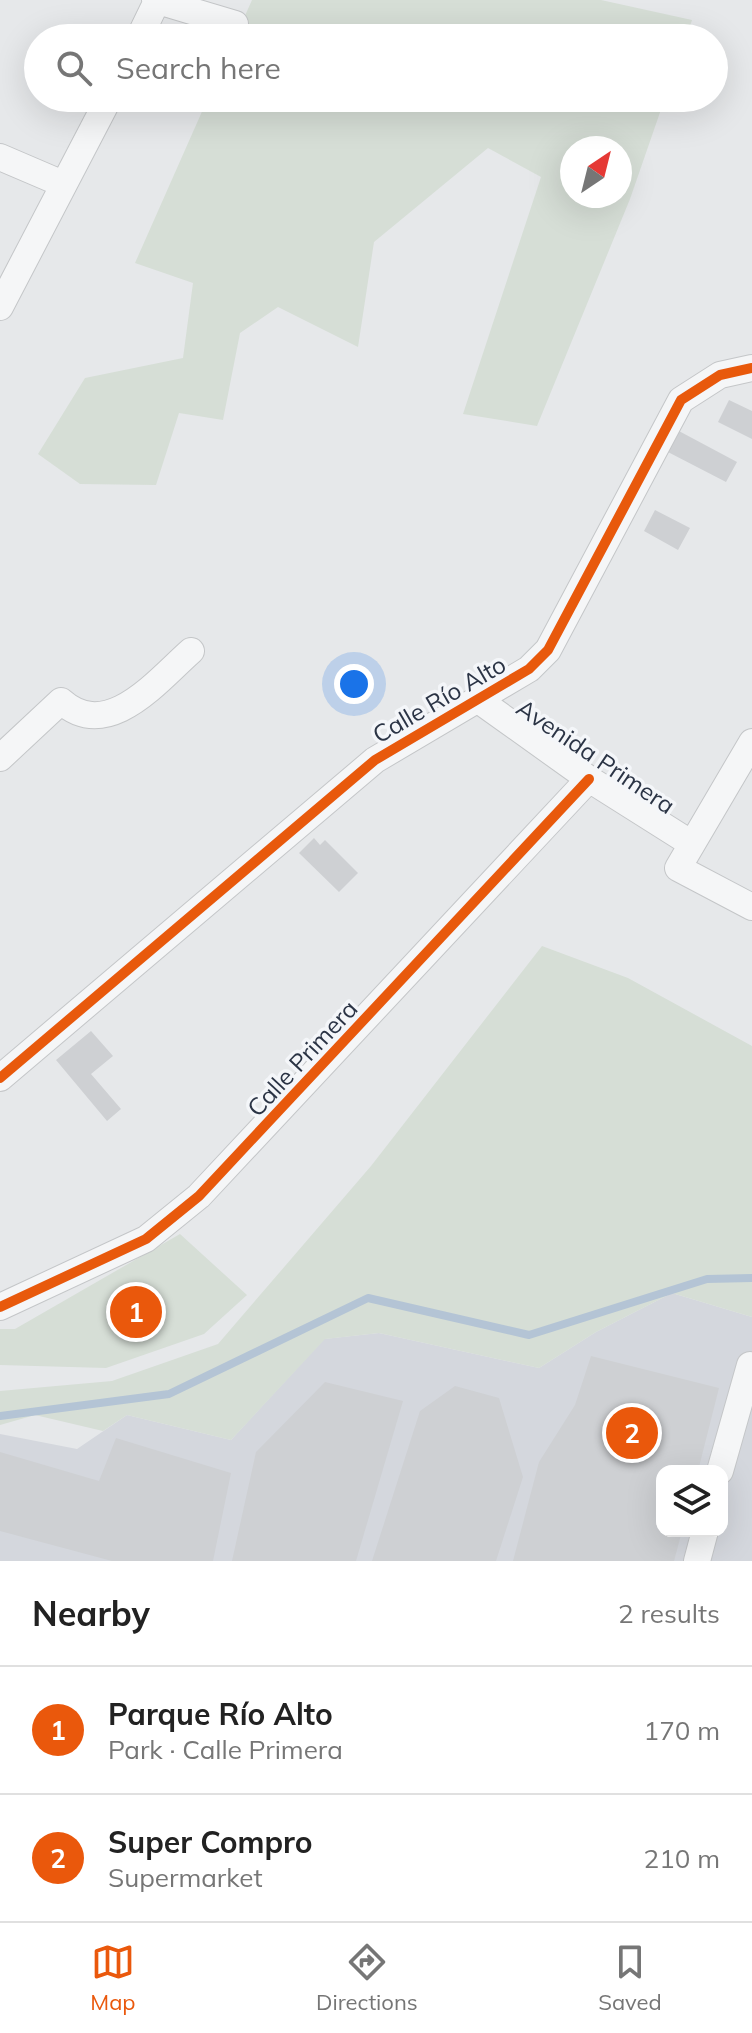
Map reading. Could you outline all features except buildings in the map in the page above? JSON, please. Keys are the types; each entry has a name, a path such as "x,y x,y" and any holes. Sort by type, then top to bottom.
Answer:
{"street":[{"path":"145,24 156,0 235,24"},
{"path":"0,307 102,112"},
{"path":"0,157 63,184"},
{"name":"Calle Río Alto","path":"0,1078 375,760 513,680 548,650 681,400 720,375 752,368"},
{"path":"0,758 55,693 73,711 91,716 115,713 134,702 191,651"},
{"name":"Avenida Primera","path":"477,699 589,779 692,844"},
{"path":"752,742 678,868 752,907"},
{"name":"Calle Primera","path":"0,1307 146,1239 199,1196 589,779"},
{"path":"722,1465 750,1365"},
{"path":"697,1561 703,1537"}],"shaded area":[{"path":"252,0 601,0 692,20 691,24 241,24"},
{"path":"202,112 660,112 632,193 632,136 560,136 560,208 626,208 537,426 463,414 541,177 488,148 374,242 358,347 278,307 240,333 223,420 179,413 156,485 80,484 38,454 85,378 183,358 193,283 135,263"},
{"path":"542,946 628,978 752,1046 752,1317 672,1293 596,1332 539,1368 379,1333 325,1339 231,1440 127,1415 103,1431 35,1415 0,1425 0,1391 112,1381 218,1344 371,1166"},
{"path":"180,1234 247,1295 204,1334 106,1368 0,1365 0,1329 15,1329"},
{"path":"672,1293 752,1317 752,1561 0,1561 0,1434 77,1449 127,1415 231,1440 324,1339 379,1333 539,1368 596,1332"}],"waterway":[{"path":"0,1416 169,1394 368,1298 529,1335 707,1279 752,1278"}],"cycle path":[{"path":"0,1078 375,760 529,669 548,650 681,400 720,375 752,368"},
{"path":"0,1307 146,1239 199,1196 589,779"}],"place":[{"name":"Parque Río Alto","path":"136,1312"},
{"name":"Super Compro","path":"632,1433"}]}
